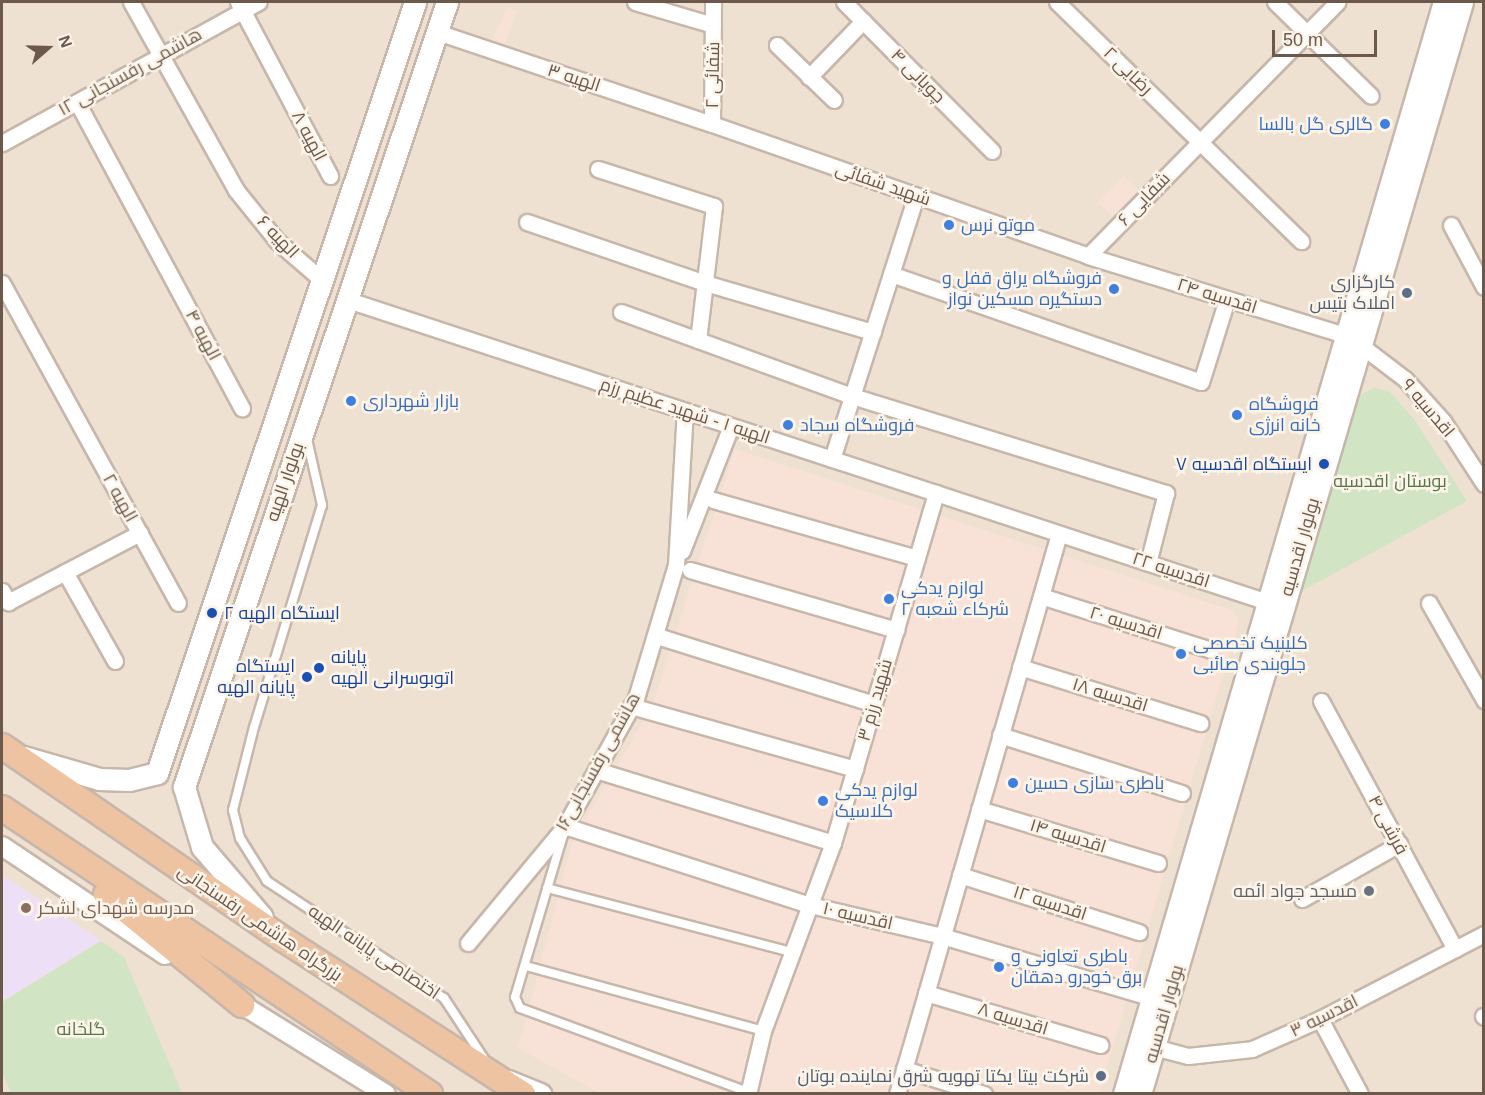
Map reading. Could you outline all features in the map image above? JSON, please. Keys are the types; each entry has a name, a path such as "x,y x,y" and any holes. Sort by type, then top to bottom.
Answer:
{"highway":[{"name":"بزرگراه هاشمی رفسنجانی","path":"7,750 283,939 523,1094"},
{"path":"2,808 242,1005"},
{"path":"2,808 430,1094"}],"main road":[{"name":"بولوار الهیه","path":"157,773 415,2"},
{"name":"بولوار الهیه","path":"184,787 345,299 447,2"},
{"name":"بولوار اقدسیه","path":"1140,1094 1444,2"},
{"name":"بولوار اقدسیه","path":"1352,339 1462,2"},
{"name":"بولوار اقدسیه","path":"1124,1094 1275,605"},
{"path":"7,750 99,779 129,780 157,773 167,786 184,787 201,847 283,939"},
{"path":"497,1077 542,1094"}],"street":[{"name":"الهیه ۶","path":"130,2 236,190 277,241 323,280"},
{"name":"هاشمی رفسنجانی ۱۲","path":"2,143 160,57 241,6 259,2"},
{"path":"635,2 713,26"},
{"name":"شفائی ۲","path":"712,124 713,2"},
{"name":"چوپانی ۴","path":"844,2 992,151"},
{"name":"رضایی ۲","path":"1057,2 1301,241"},
{"path":"1275,2 1371,96"},
{"name":"شفایی ۶","path":"1088,256 1338,2"},
{"name":"الهیه ۸","path":"241,6 330,176"},
{"path":"809,76 863,21"},
{"name":"الهیه ۳","path":"437,33 712,124"},
{"path":"777,45 834,100"},
{"name":"الهیه ۴","path":"77,102 242,408"},
{"name":"شهید شفائی","path":"712,124 1088,256"},
{"path":"597,169 714,206 698,340"},
{"path":"832,459 916,196"},
{"path":"527,222 705,283 873,332"},
{"path":"1451,225 1484,287"},
{"name":"اقدسیه ۲۴","path":"1088,256 1352,339"},
{"path":"891,274 1201,382 1227,299"},
{"name":"الهیه ۲","path":"2,283 178,603"},
{"name":"الهیه ۱ - شهید عظیم رزم","path":"345,299 1059,534"},
{"path":"621,312 852,396 1166,493 1148,563"},
{"name":"اقدسیه ۹","path":"1352,339 1405,379 1443,421 1483,483"},
{"name":"هاشمی رفسنجانی۱۶","path":"468,943 566,826 632,706 683,568 685,411"},
{"path":"731,426 683,568 896,630"},
{"name":"شهید رزم ۳","path":"748,1093 763,1031 833,843 936,493"},
{"path":"713,500 917,558"},
{"path":"5,596 65,572 140,533"},
{"path":"897,1094 1059,534"},
{"name":"اقدسیه ۲۲","path":"1059,534 1275,605"},
{"path":"65,572 115,661"},
{"name":"اقدسیه ۲۰","path":"1041,596 1211,650"},
{"path":"1429,603 1484,700"},
{"path":"657,636 874,704"},
{"name":"اقدسیه ۱۸","path":"1020,667 1200,723"},
{"name":"فرشی ۴","path":"1321,701 1455,949"},
{"path":"632,706 855,770"},
{"path":"1000,735 1182,793"},
{"path":"596,770 833,843"},
{"name":"اقدسیه ۱۴","path":"979,809 1158,863"},
{"name":"اقدسیه ۱۰","path":"566,826 810,905 942,936 1152,998"},
{"path":"1302,899 1399,844"},
{"path":"2,846 242,1005 386,1094"},
{"name":"اقدسیه ۱۲","path":"960,875 1139,932"},
{"name":"اقدسیه ۳","path":"1154,1047 1188,1056 1252,1049 1320,1019 1484,934"},
{"name":"اقدسیه ۸","path":"926,993 1100,1045"},
{"path":"1320,1019 1360,1094"},
{"path":"904,1069 984,1094"}],"lane":[{"name":"اختصاصی پایانه الهیه","path":"304,426 322,506 254,727 233,810 240,838 267,881 444,998 497,1077"},
{"path":"566,826 515,997 527,1013 748,1093"},
{"path":"547,888 791,952"},
{"path":"526,966 763,1031"}],"shaded area":[{"path":"2,2 1483,2 1483,1093 2,1093"},
{"path":"508,7 517,11 505,44 493,38"},
{"path":"1123,176 1140,192 1115,218 1098,203"},
{"path":"735,449 1234,611 1239,621 1099,1093 599,1093 518,1048 572,843 652,706"},
{"name":"مدرسه شهدای لشکر","path":"2,875 101,940 2,1002"}],"green space":[{"name":"بوستان اقدسیه","path":"1374,388 1389,391 1414,419 1467,501 1302,591 1358,396"},
{"name":"گلخانه","path":"101,941 124,957 182,1093 11,1093 2,1072 2,1002"}],"place":[{"name":"گالری گل بالسا","path":"1385,124"},
{"name":"موتو نرس","path":"949,225"},
{"name":"فروشگاه یراق قفل و دستگیره مسکین نواز","path":"1114,289"},
{"name":"کارگزاری املاک بتیس","path":"1407,293"},
{"name":"بازار شهرداری","path":"351,401"},
{"name":"فروشگاه خانه انرژی","path":"1237,415"},
{"name":"فروشگاه سجاد","path":"788,425"},
{"name":"ایستگاه اقدسیه ۷","path":"1324,464"},
{"name":"لوازم یدکی شرکاء شعبه ۲","path":"889,599"},
{"name":"ایستگاه الهیه ۲","path":"212,613"},
{"name":"کلینیک تخصصی جلوبندی صائبی","path":"1181,654"},
{"name":"پایانه اتوبوسرانی الهیه","path":"319,668"},
{"name":"ایستگاه پایانه الهیه","path":"307,677"},
{"name":"باطری سازی حسین","path":"1013,783"},
{"name":"لوازم یدکی کلاسیک","path":"823,801"},
{"name":"مسجد جواد ائمه","path":"1369,891"},
{"name":"مدرسه شهدای لشکر","path":"26,908"},
{"name":"باطری تعاونی و برق خودرو دهقان","path":"999,967"},
{"name":"شرکت بیتا یکتا تهویه شرق نماینده بوتان","path":"1101,1076"}]}
